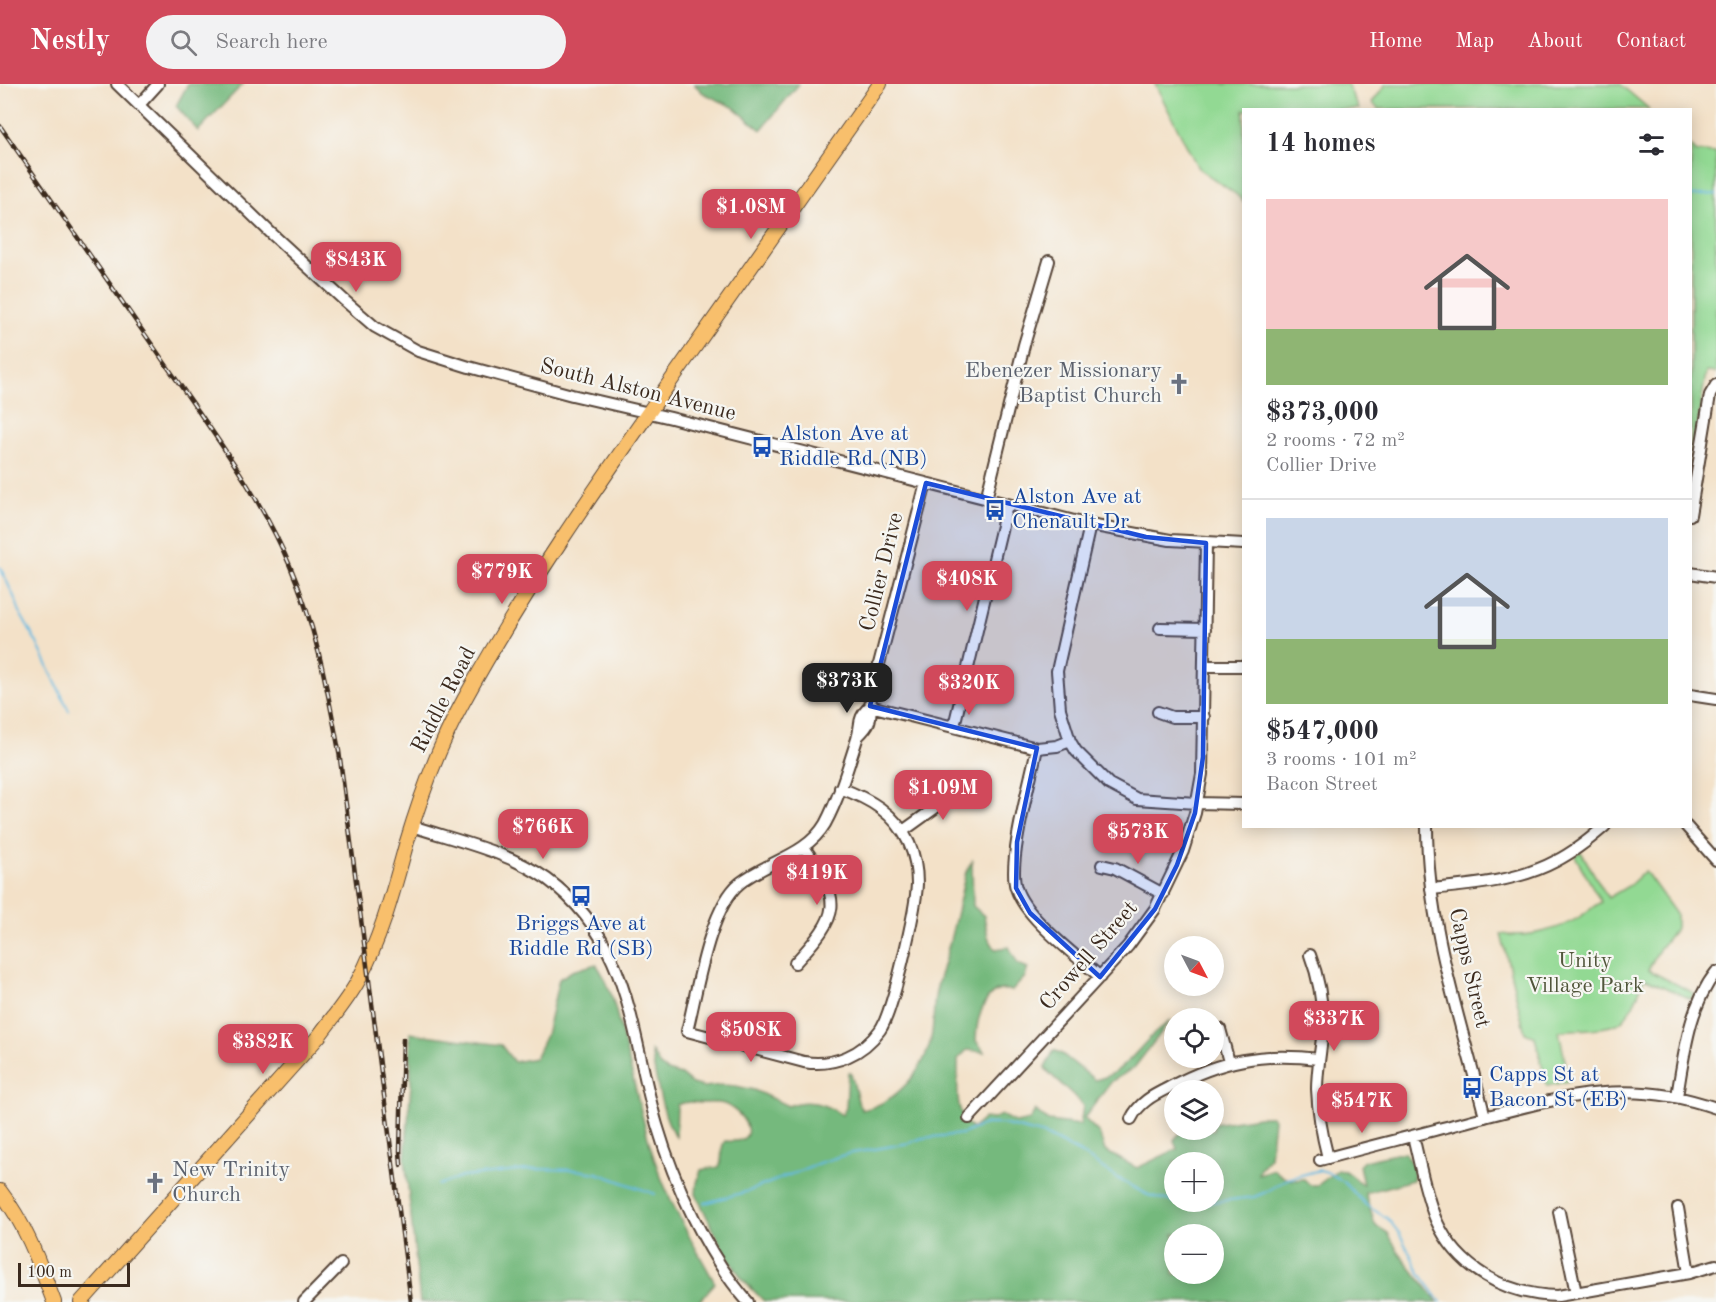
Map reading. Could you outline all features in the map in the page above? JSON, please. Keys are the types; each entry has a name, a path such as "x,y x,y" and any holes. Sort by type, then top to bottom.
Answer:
{"main road":[{"name":"Riddle Road","path":"81,1302 312,1043 349,996 383,925 412,826 439,754 454,720 485,663 549,559 648,413 880,84"},
{"path":"3,1200 22,1224 54,1302"}],"street":[{"name":"South Alston Avenue","path":"117,84 322,282 375,327 418,351 469,367 1090,525 1146,537 1242,544"},
{"path":"139,105 158,84"},
{"path":"986,499 1024,345 1049,261"},
{"path":"1692,503 1710,394 1716,385"},
{"name":"Collier Drive","path":"840,788 874,803 890,815 903,831 914,858 916,895 887,1018 873,1039 847,1057 834,1062 818,1064 687,1031 714,924 729,893 748,877 804,847 824,825 858,736 858,725 862,713 870,706 926,483"},
{"path":"954,726 1007,505"},
{"path":"1090,525 1057,671 1060,709 1070,741 1076,751 1109,784 1137,799 1242,804"},
{"name":"Crowell Street","path":"969,1118 1100,977 1141,929 1163,894 1183,851 1202,774 1206,543"},
{"path":"1692,573 1716,577"},
{"path":"1160,628 1204,629"},
{"path":"1205,666 1242,666"},
{"path":"1692,695 1716,699"},
{"path":"870,706 1037,748 1048,748 1070,741"},
{"path":"1158,712 1172,717 1204,717"},
{"path":"1037,748 1017,842 1014,867 1016,888 1035,918 1100,977"},
{"path":"903,831 935,808 939,795 937,786"},
{"path":"412,826 495,852 525,866 563,891 594,926 610,954 622,983 652,1110 672,1169 720,1266 748,1302"},
{"name":"Capps Street","path":"1427,828 1431,889 1436,923 1485,1117"},
{"path":"1431,889 1508,878 1533,871 1564,857 1602,828"},
{"path":"1688,828 1716,860"},
{"path":"795,963 823,932 831,912 828,885 804,847"},
{"path":"1101,865 1115,868 1163,894"},
{"path":"1310,955 1321,998 1322,1026 1317,1087 1324,1159 1545,1102 1598,1092 1677,1096 1716,1108"},
{"path":"1677,1096 1695,1010 1716,972"},
{"path":"1224,1044 1229,1062"},
{"path":"1131,1119 1143,1102 1161,1091 1229,1062 1276,1056 1319,1059"},
{"path":"1413,1136 1427,1194 1443,1234 1461,1258 1492,1281 1521,1292 1546,1296 1576,1293 1689,1273 1716,1265"},
{"path":"1678,1208 1689,1273"},
{"path":"1559,1212 1576,1293"},
{"path":"304,1302 341,1264"}],"highlighted area":[{"path":"926,483 1146,537 1206,543 1203,757 1195,813 1177,865 1155,909 1100,977 1030,913 1016,888 1017,842 1037,748 870,706"}],"green space":[{"path":"188,84 243,84 198,131 176,106"},
{"path":"694,84 799,84 761,130 733,107 703,93"},
{"path":"1155,84 1347,84 1359,108 1242,108 1242,201 1198,168"},
{"path":"1386,84 1620,84 1648,108 1378,108 1372,103"},
{"path":"1692,147 1697,152 1716,153 1716,373 1706,372 1692,462"},
{"name":"Unity Village Park","path":"1581,852 1608,898 1630,885 1645,871 1676,914 1676,928 1660,948 1648,970 1694,993 1691,999 1644,978 1631,1009 1619,1023 1599,1028 1559,1031 1569,1081 1547,1086 1535,1037 1525,1033 1501,934 1532,934 1553,929 1573,921 1601,902 1575,856"},
{"path":"972,861 973,906 984,916 988,937 995,949 1009,947 1018,964 1028,968 1025,977 1012,991 995,992 984,1005 978,1023 976,1041 985,1052 967,1050 958,1059 959,1106 972,1129 984,1118 993,1119 1001,1115 1016,1123 1030,1120 1035,1110 1048,1121 1080,1125 1083,1106 1045,1068 1054,1050 1095,1080 1123,1066 1164,1026 1164,1029 1134,1068 1112,1081 1084,1118 1099,1133 1105,1151 1137,1168 1164,1155 1164,1212 1224,1212 1224,1152 1171,1152 1177,1149 1174,1140 1224,1140 1224,1122 1271,1116 1274,1119 1270,1157 1260,1168 1258,1174 1274,1169 1288,1179 1304,1179 1310,1185 1318,1185 1337,1170 1345,1171 1363,1185 1359,1165 1364,1161 1404,1152 1412,1165 1413,1180 1365,1193 1375,1225 1388,1233 1399,1253 1438,1302 764,1301 743,1280 725,1253 696,1194 701,1170 719,1167 725,1141 737,1141 744,1138 747,1127 739,1114 724,1104 689,1102 677,1105 676,1137 663,1108 651,1050 660,1066 667,1071 681,1075 692,1084 704,1087 736,1086 754,1090 788,1106 802,1102 816,1103 829,1107 842,1115 846,1108 848,1072 851,1073 862,1110 875,1106 898,1092 917,1071 924,1059 932,1033 936,993 966,872"},
{"path":"596,964 605,979 613,1002 660,1176 715,1283 699,1302 420,1302 405,1159 411,1084 410,1033 501,1045 514,1062 535,1058 546,1035 559,979 572,971"}],"waterway":[{"path":"1692,196 1716,194"},
{"path":"0,567 21,615 69,711"},
{"path":"705,1203 749,1191 847,1154 909,1143 922,1138 962,1134 985,1124 1002,1124 1045,1135 1082,1154 1148,1195 1174,1202 1204,1203 1254,1197 1287,1179 1320,1170 1327,1172 1344,1182 1366,1205 1388,1219 1399,1233 1421,1275 1441,1302"},
{"path":"438,1185 462,1177 536,1169 577,1170 597,1173 655,1194"}],"railway":[{"path":"0,126 235,465 278,540 307,611 320,657 339,751 411,1302"},
{"path":"401,1165 403,1039"}],"place":[{"name":"Ebenezer Missionary Baptist Church","path":"1179,384"},
{"name":"Alston Ave at Riddle Rd (NB)","path":"762,447"},
{"name":"Alston Ave at Chenault Dr","path":"995,510"},
{"name":"Briggs Ave at Riddle Rd (SB)","path":"581,896"},
{"name":"Capps St at Bacon St (EB)","path":"1472,1088"},
{"name":"New Trinity Church","path":"155,1183"}]}
